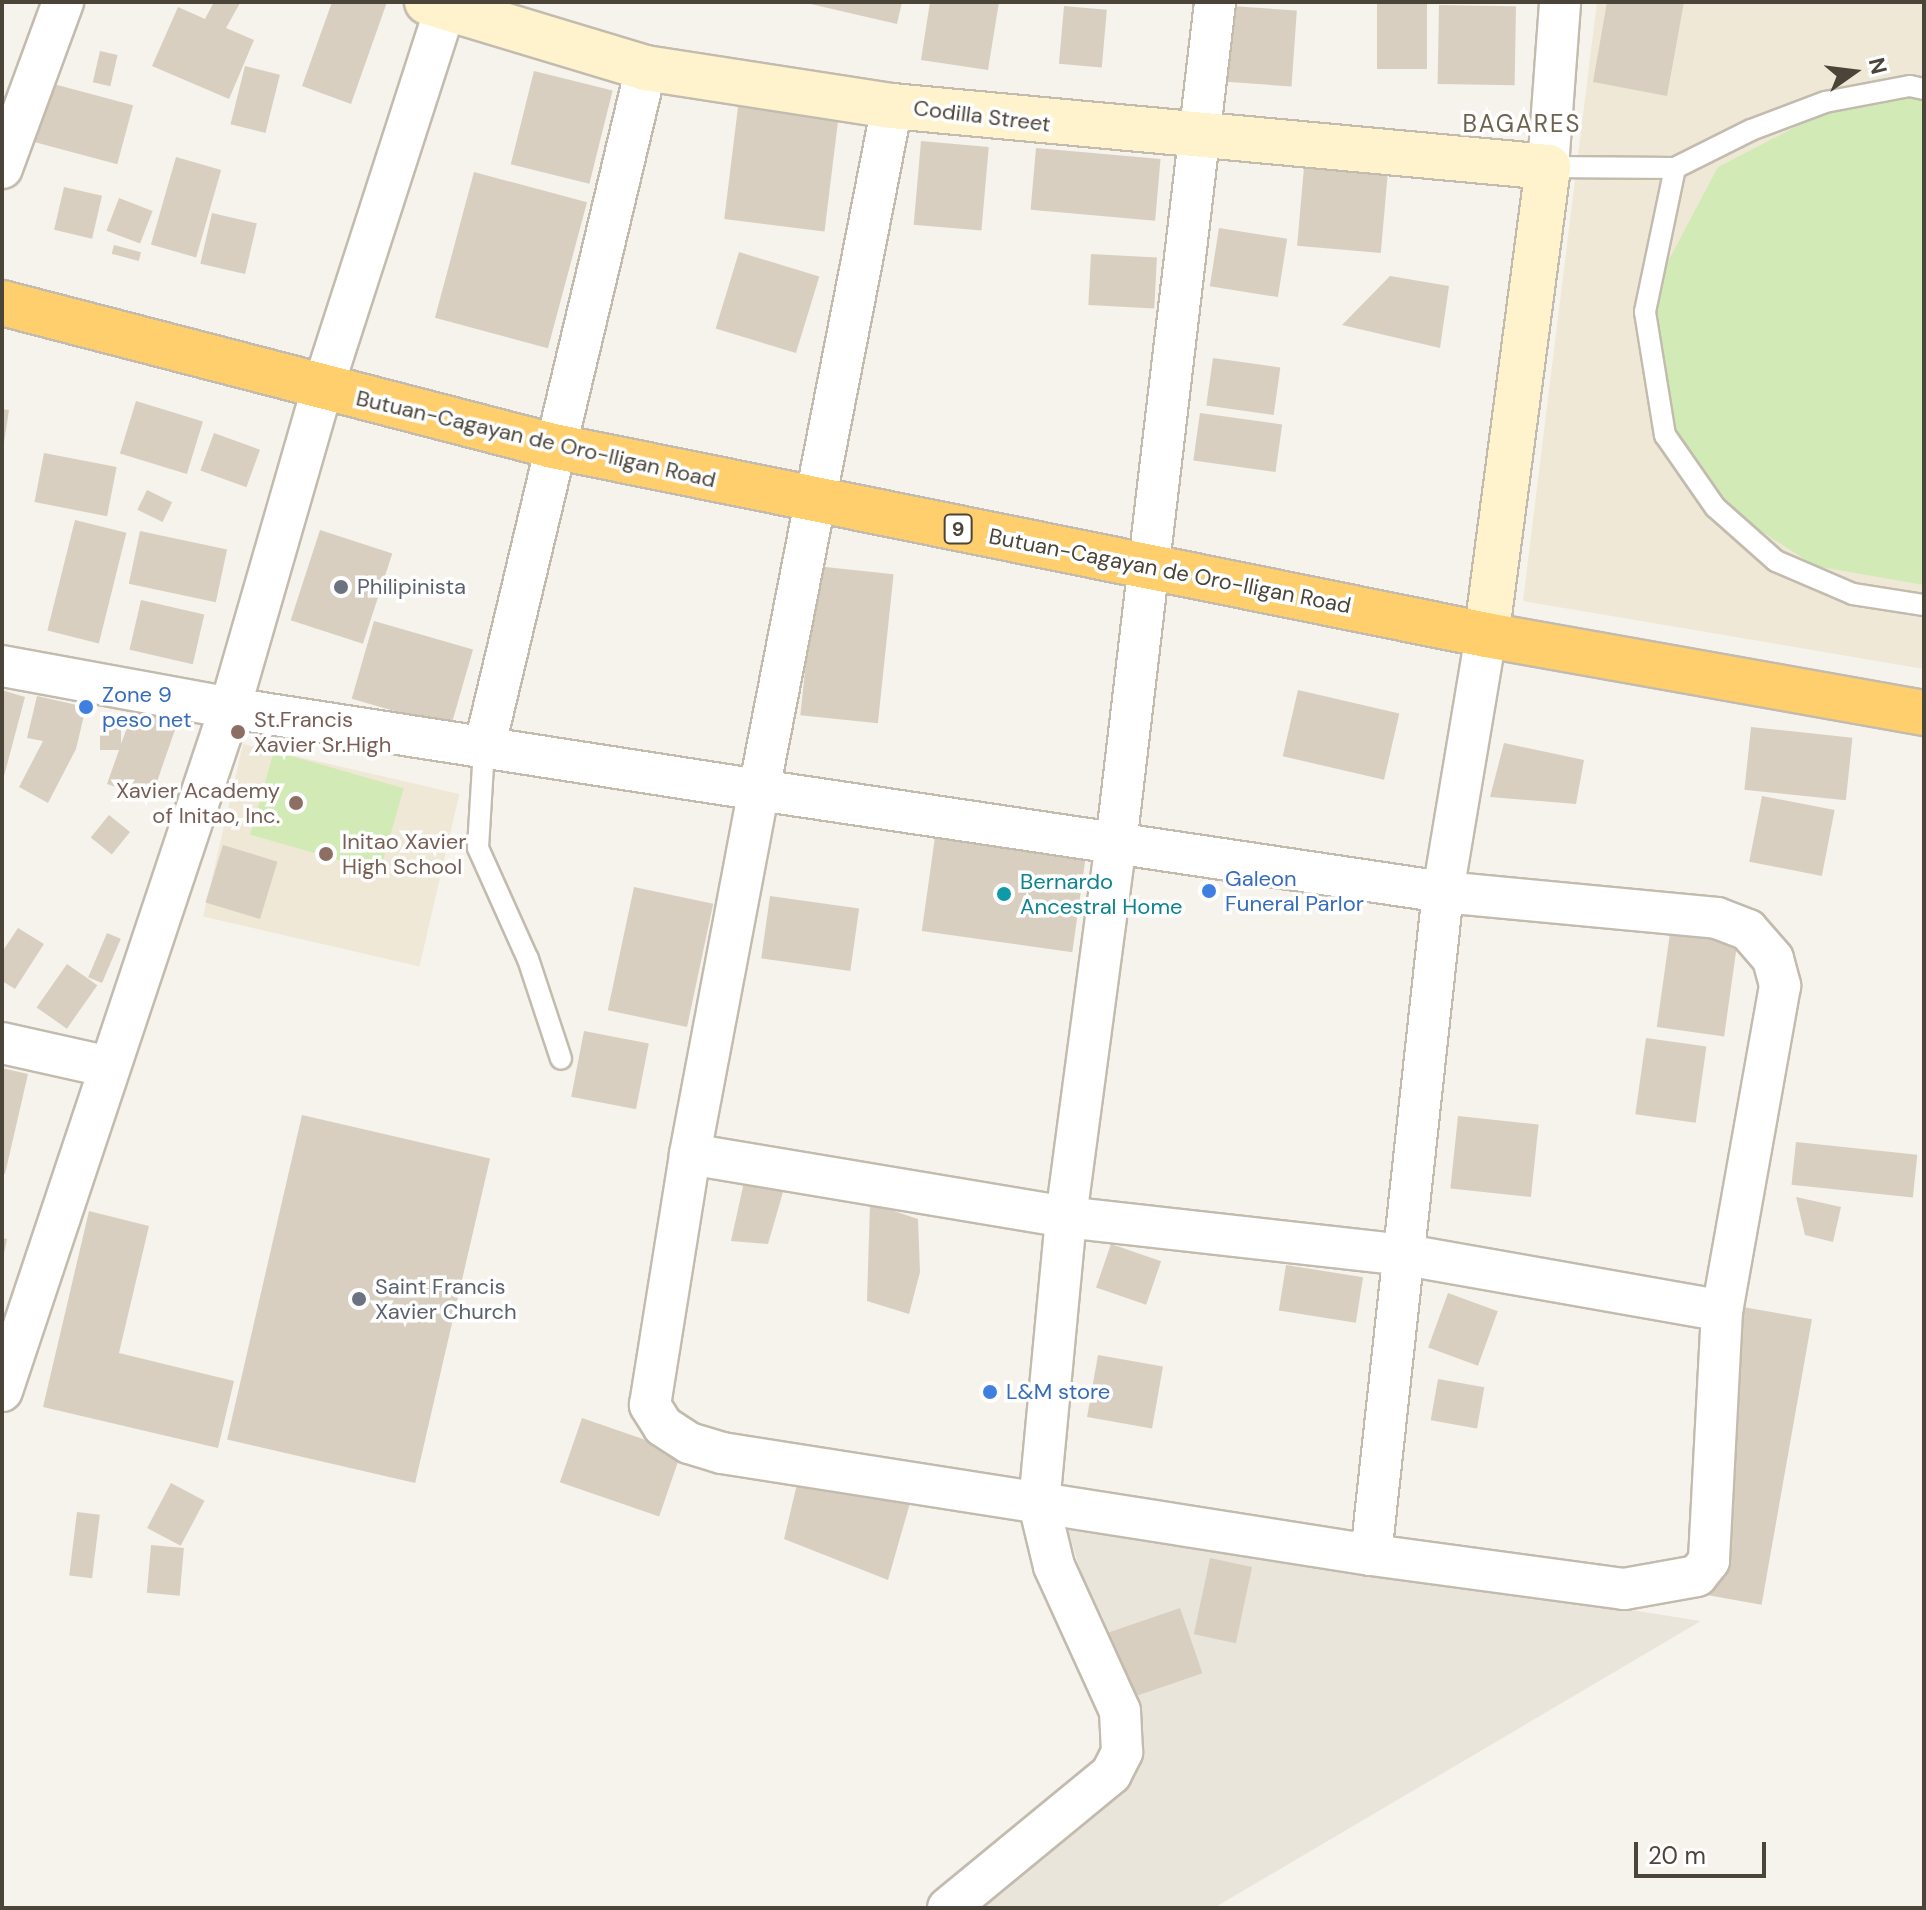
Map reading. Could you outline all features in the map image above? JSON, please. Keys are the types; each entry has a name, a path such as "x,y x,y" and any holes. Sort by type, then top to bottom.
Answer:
{"highway":[{"name":"Butuan-Cagayan de Oro-Iligan Road","path":"2,303 322,390 553,446 1486,635 1924,713"}],"street":[{"path":"2,168 63,2"},
{"path":"948,1908 1101,1783 1122,1752 1120,1711 1054,1566 1039,1504 1066,1217 1116,844 1215,2"},
{"path":"1371,1555 1406,1255 1443,892 1486,635 1548,167 1560,2"},
{"path":"2,1391 230,708 322,390 439,5"},
{"name":"Codilla Street","path":"439,5 646,68 892,106 1548,167"},
{"path":"484,749 553,446 646,68"},
{"path":"2,666 230,708 484,749 759,790 1116,844 1443,892 1717,918 1748,930 1773,959 1780,986 1722,1311 1709,1561 1697,1576 1624,1589 1371,1555 722,1453 689,1443 663,1426 650,1405 690,1154 759,790 892,106"},
{"path":"2,1043 109,1067"},
{"path":"690,1154 1066,1217 1406,1255 1722,1311"}],"lane":[{"path":"1548,167 1675,168 1751,130 1825,102 1910,86 1924,89"},
{"path":"1675,168 1645,312 1665,435 1715,507 1776,561 1853,594 1924,605"},
{"path":"484,749 478,848 528,959 561,1059"}],"shaded area":[{"path":"1597,2 1924,2 1924,669 1523,601"},
{"name":"Initao Xavier High School","path":"243,744 459,794 419,966 203,916"},
{"path":"1065,1521 1701,1621 1214,1908 970,1908 1140,1763"}],"green space":[{"path":"1879,84 1924,93 1924,585 1815,566 1680,478 1654,288 1718,167"},
{"path":"274,751 404,788 380,872 250,835"}],"building":[{"path":"214,2 240,3 226,28 254,40 229,99 152,66 178,7 205,19"},
{"path":"332,2 387,2 351,104 302,86"},
{"path":"802,2 902,2 897,24"},
{"path":"930,2 999,2 988,70 921,60"},
{"path":"1377,2 1427,2 1427,69 1377,69"},
{"path":"1607,2 1684,2 1667,96 1593,82"},
{"path":"1439,5 1516,6 1515,85 1438,84"},
{"path":"1064,6 1107,10 1102,68 1059,64"},
{"path":"1231,6 1297,11 1292,86 1226,82"},
{"path":"100,51 118,55 110,86 93,82"},
{"path":"245,66 280,75 265,133 230,124"},
{"path":"534,71 613,91 589,184 511,164"},
{"path":"50,83 133,105 117,164 34,142"},
{"path":"739,99 839,111 825,231 724,219"},
{"path":"921,141 989,147 981,231 914,225"},
{"path":"1036,148 1161,159 1155,221 1031,210"},
{"path":"176,157 221,170 196,257 151,244"},
{"path":"1304,167 1388,174 1381,253 1297,246"},
{"path":"474,172 587,202 548,348 435,318"},
{"path":"64,187 102,196 92,239 54,230"},
{"path":"119,198 153,211 140,244 106,231"},
{"path":"212,213 257,223 245,274 200,264"},
{"path":"1219,228 1287,239 1278,297 1210,286"},
{"path":"114,245 141,252 139,261 112,254"},
{"path":"739,252 819,277 796,353 716,329"},
{"path":"1091,254 1157,257 1154,308 1088,305"},
{"path":"1390,276 1449,286 1440,348 1342,325"},
{"path":"1213,358 1280,367 1274,415 1206,406"},
{"path":"136,401 203,421 187,474 120,454"},
{"path":"2,409 9,410 4,442 2,442"},
{"path":"1200,413 1282,425 1276,472 1193,461"},
{"path":"214,433 260,450 246,487 200,471"},
{"path":"44,453 117,467 107,516 34,502"},
{"path":"147,490 172,502 163,522 137,510"},
{"path":"75,520 126,533 99,643 47,631"},
{"name":"Philipinista","path":"320,530 392,553 363,644 291,620"},
{"path":"140,531 227,550 216,602 129,584"},
{"path":"816,566 894,574 878,723 800,715"},
{"path":"141,600 204,615 193,664 130,650"},
{"path":"374,621 473,649 451,727 352,699"},
{"path":"2,690 25,697 3,780 2,779"},
{"path":"1298,690 1399,713 1384,780 1283,756"},
{"path":"37,696 86,707 76,749 48,803 19,787 43,741 27,738"},
{"path":"134,709 177,724 151,799 107,784 119,750 100,750 100,715 121,715 121,744"},
{"path":"1751,727 1852,738 1846,800 1744,790"},
{"path":"1504,743 1584,760 1576,804 1490,797"},
{"path":"1762,796 1835,810 1822,876 1749,862"},
{"path":"109,815 130,832 112,855 91,838"},
{"name":"Bernardo Ancestral Home","path":"935,837 1086,858 1072,952 922,931"},
{"path":"223,845 278,862 260,919 205,902"},
{"path":"634,887 713,904 687,1027 608,1010"},
{"path":"770,896 859,909 850,971 761,958"},
{"path":"18,928 44,944 15,989 2,981 2,952"},
{"path":"107,933 121,939 102,983 88,977"},
{"path":"1670,933 1737,942 1724,1037 1657,1027"},
{"path":"67,964 97,985 67,1029 37,1007"},
{"path":"584,1031 649,1044 636,1109 571,1097"},
{"path":"1646,1038 1706,1046 1696,1123 1635,1114"},
{"path":"2,1068 28,1074 5,1174 2,1173"},
{"name":"Saint Francis Xavier Church","path":"302,1115 490,1158 415,1483 227,1439"},
{"path":"1458,1116 1539,1124 1531,1197 1450,1189"},
{"path":"1796,1142 1917,1155 1913,1198 1792,1185"},
{"path":"744,1182 783,1192 768,1244 731,1241"},
{"path":"1796,1197 1841,1207 1833,1242 1805,1235"},
{"path":"870,1203 918,1219 920,1272 909,1314 867,1301"},
{"path":"89,1211 149,1226 119,1353 234,1381 218,1448 43,1407"},
{"path":"2,1238 7,1239 3,1258 2,1258"},
{"path":"1111,1244 1161,1261 1146,1305 1096,1287"},
{"path":"1286,1265 1363,1277 1356,1323 1279,1310"},
{"path":"1448,1293 1498,1311 1478,1366 1428,1348"},
{"path":"1743,1307 1812,1319 1762,1605 1693,1593"},
{"path":"1098,1355 1163,1366 1152,1429 1087,1417"},
{"path":"1438,1379 1484,1387 1477,1429 1431,1420"},
{"path":"582,1418 681,1452 659,1516 560,1482"},
{"path":"171,1483 205,1501 181,1546 147,1528"},
{"path":"797,1484 910,1503 888,1580 784,1539"},
{"path":"77,1512 100,1515 92,1578 69,1576"},
{"path":"151,1545 184,1548 180,1596 147,1593"},
{"path":"1210,1558 1252,1567 1236,1643 1194,1634"},
{"path":"1180,1608 1202,1673 1126,1700 1103,1634"}],"place":[{"name":"Philipinista","path":"341,587"},
{"name":"Zone 9 peso net","path":"86,707"},
{"name":"St.Francis Xavier Sr.High","path":"238,732"},
{"name":"Xavier Academy of Initao, Inc.","path":"296,803"},
{"name":"Initao Xavier High School","path":"326,854"},
{"name":"Galeon Funeral Parlor","path":"1209,891"},
{"name":"Bernardo Ancestral Home","path":"1004,894"},
{"name":"Saint Francis Xavier Church","path":"359,1299"},
{"name":"L&M store","path":"990,1392"}],"district":[{"name":"BAGARES","path":"1522,124"}]}
